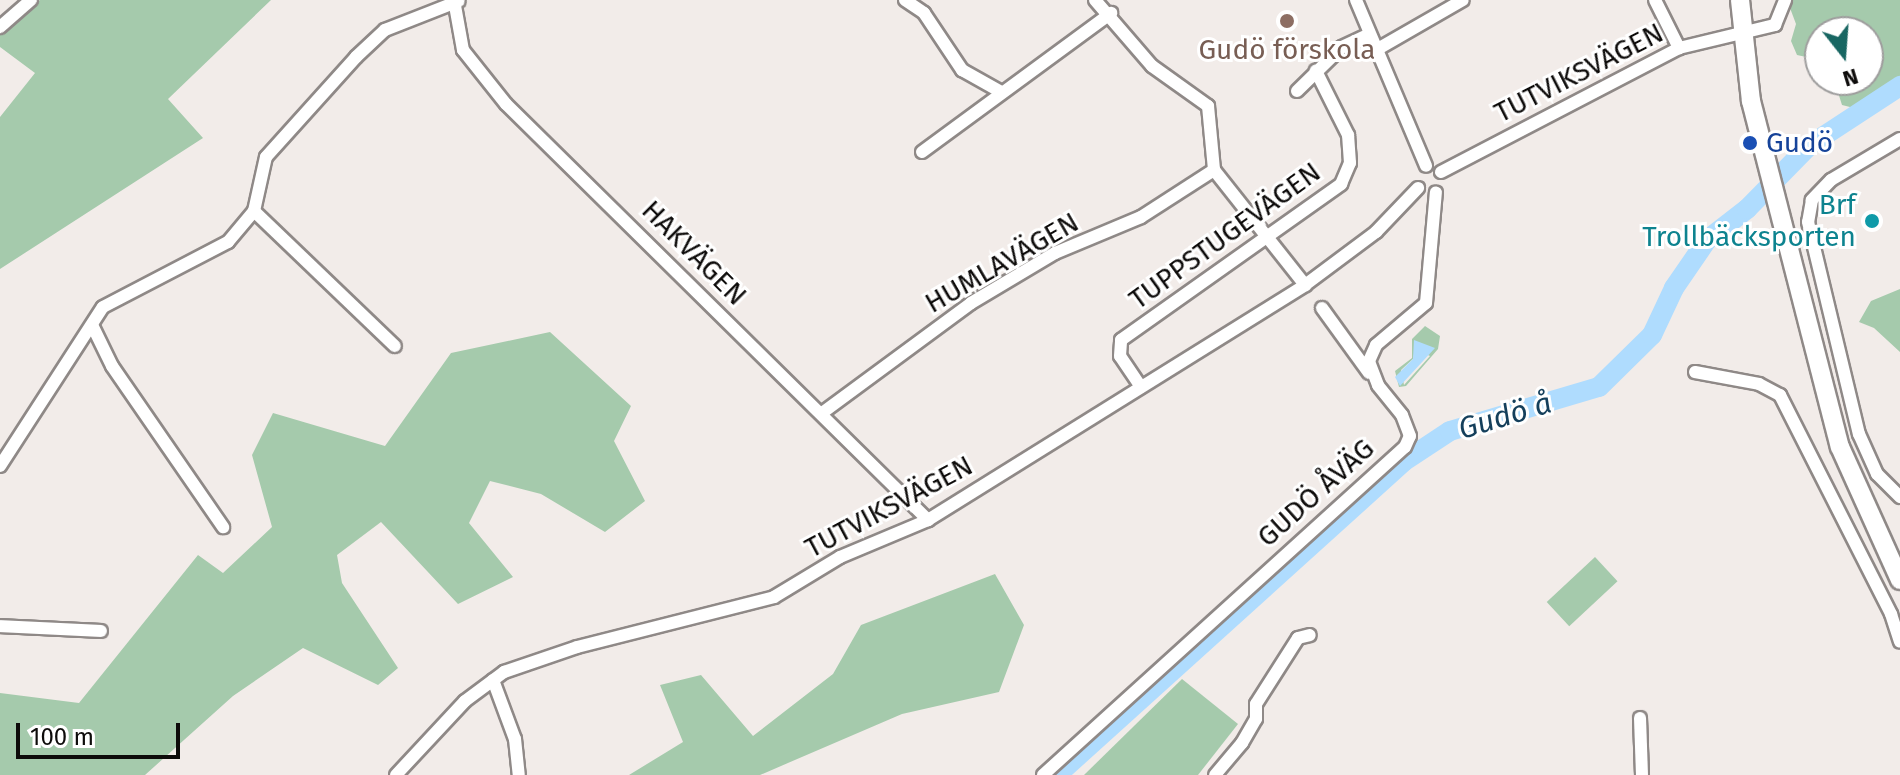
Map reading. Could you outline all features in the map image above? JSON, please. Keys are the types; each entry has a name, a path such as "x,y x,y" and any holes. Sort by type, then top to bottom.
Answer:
{"main road":[{"path":"1740,0 1749,31 1778,202 1840,447 1900,580"},
{"path":"1749,31 1752,0"},
{"path":"1778,202 1852,449 1900,562"}],"street":[{"path":"0,27 31,0"},
{"path":"905,0 924,13 962,70 1001,92"},
{"path":"1095,0 1111,13 1152,66 1208,106 1214,170 1305,285"},
{"path":"1356,0 1368,35 1426,166 1441,172 1443,182 1436,192 1426,303 1376,345 1369,361 1378,385"},
{"path":"1376,50 1463,0"},
{"path":"1655,0 1679,48"},
{"path":"1749,31 1775,25 1785,0"},
{"path":"0,466 93,327 103,307 228,242 254,211 266,157 356,57 385,30 426,10 457,1"},
{"name":"HAKVÄGEN","path":"457,1 463,50 506,104 928,520"},
{"path":"922,152 1111,13"},
{"name":"TUTVIKSVÄGEN","path":"1441,172 1679,48 1749,31"},
{"path":"1297,91 1342,47 1368,35"},
{"name":"TUPPSTUGEVÄGEN","path":"1141,387 1120,356 1121,340 1341,184 1350,163 1348,135 1316,71"},
{"path":"1900,139 1831,180 1812,200 1808,222 1859,434 1877,474 1900,497"},
{"path":"1426,166 1415,177 1418,188 1436,192"},
{"name":"HUMLAVÄGEN","path":"822,413 971,303 1055,253 1141,217 1214,170"},
{"name":"TUTVIKSVÄGEN","path":"396,775 465,701 493,680 577,647 774,597 840,557 928,520 1305,285 1376,232 1418,188"},
{"path":"254,211 395,346"},
{"name":"GUDÖ ÅVÄG","path":"1043,775 1405,447 1410,436 1402,415 1322,308"},
{"path":"93,327 112,366 223,527"},
{"path":"1695,372 1759,384 1780,395 1891,614 1900,642"},
{"path":"0,626 101,631"},
{"path":"1215,775 1242,743 1256,719 1256,704 1298,638 1310,635"},
{"path":"493,680 515,739 519,775"},
{"path":"1640,718 1642,775"}],"green space":[{"path":"40,0 271,0 168,99 203,138 0,269 0,117 35,73 0,47 0,34"},
{"path":"1787,0 1900,0 1900,77 1884,88 1884,16 1804,16 1804,57 1797,55 1791,41 1796,24"},
{"path":"1839,96 1872,96 1854,108 1842,105"},
{"path":"1900,289 1900,352 1874,328 1859,322 1871,301"},
{"path":"1425,326 1440,336 1438,349 1406,386 1399,387 1395,371 1412,358 1412,339","holes":["1415,349 1430,356 1404,385 1401,370 1413,359"]},
{"path":"550,332 631,406 614,441 645,501 605,532 541,494 490,481 469,523 513,577 458,604 381,522 337,555 342,583 398,668 378,685 303,648 233,696 145,775 0,775 0,693 79,703 198,555 223,573 272,527 252,455 273,413 385,446 451,353"},
{"path":"1595,557 1618,581 1569,626 1547,602"},
{"path":"995,574 1024,625 999,692 902,714 760,775 629,775 683,742 660,685 701,675 753,736 833,674 861,625"},
{"path":"1182,679 1238,724 1198,775 1084,775"}],"water":[{"path":"1414,340 1435,348 1400,386 1395,377 1413,359"}],"waterway":[{"name":"Gudö å","path":"1057,775 1403,462 1450,431 1599,387 1652,335 1674,288 1707,240 1747,209 1810,145 1900,86"}],"place":[{"name":"Gudö förskola","path":"1287,21"},
{"name":"Gudö","path":"1750,143"},
{"name":"Brf Trollbäcksporten","path":"1872,221"}]}
